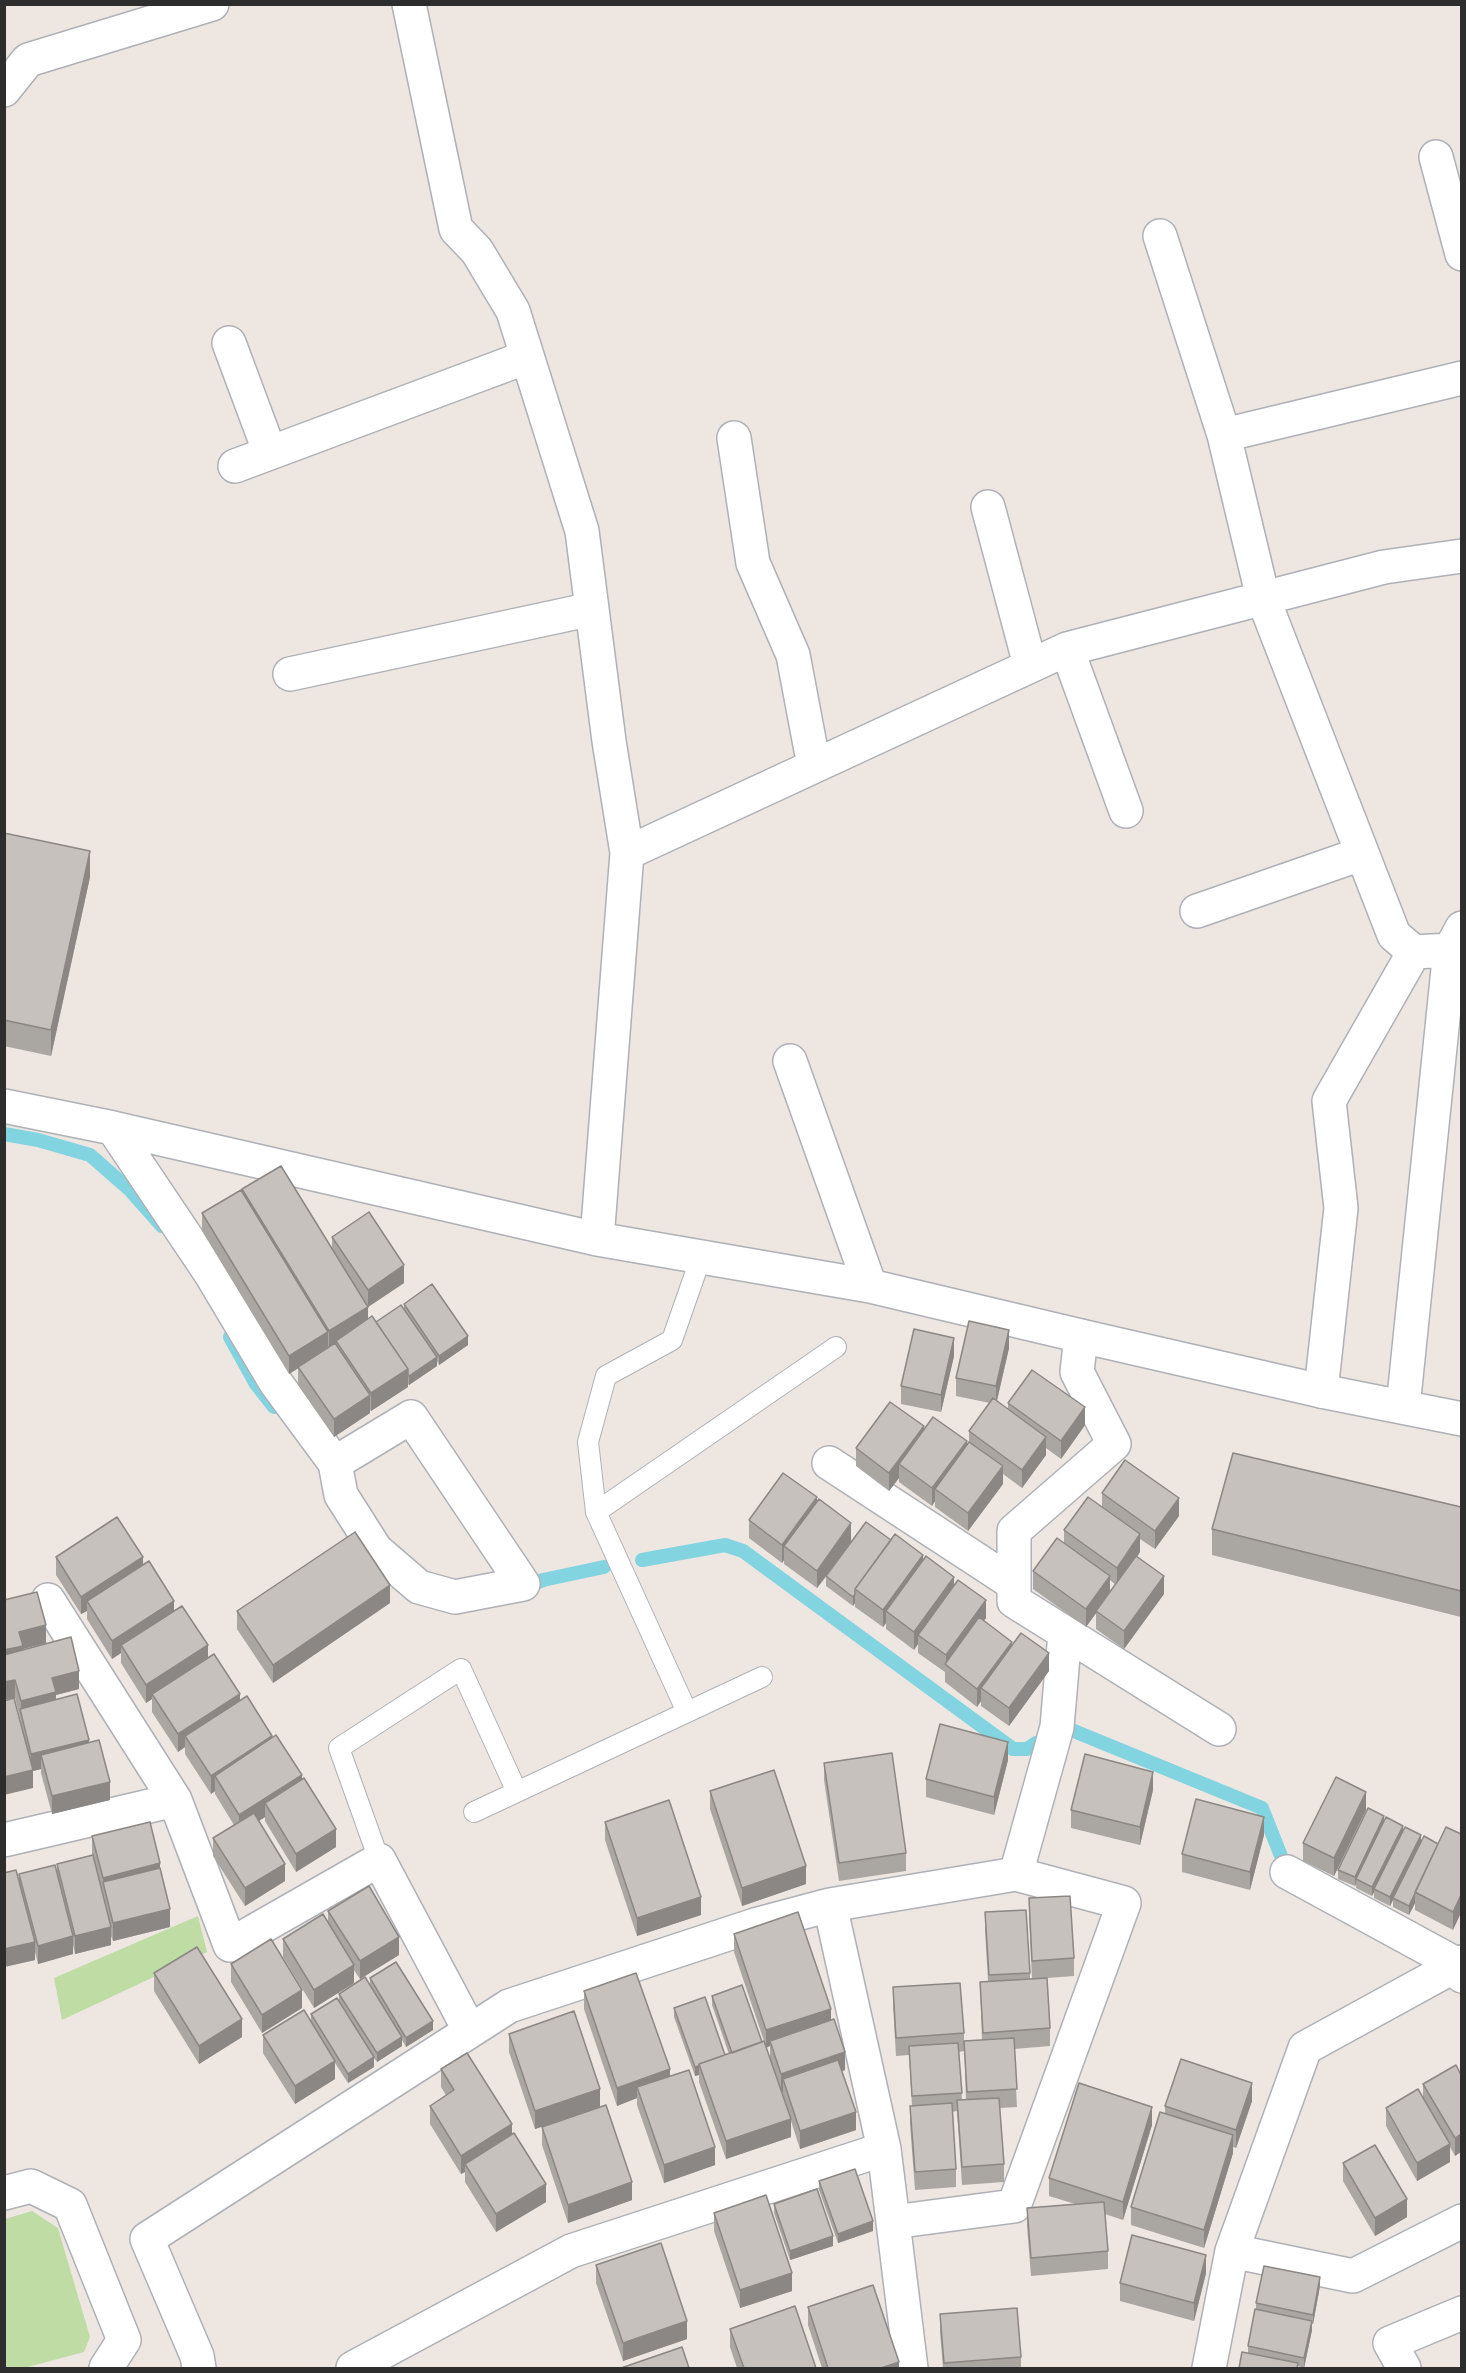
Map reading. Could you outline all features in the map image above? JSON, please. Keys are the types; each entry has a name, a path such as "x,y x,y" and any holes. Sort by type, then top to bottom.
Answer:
{"street":[{"path":"4,90 28,60 212,4"},
{"path":"409,4 456,229 477,251 513,311 582,531 609,741 627,853 597,1239"},
{"path":"1436,157 1461,254"},
{"path":"1160,236 1224,435 1263,598 1394,935 1414,952"},
{"path":"229,342 270,453"},
{"path":"235,466 527,357"},
{"path":"1224,435 1461,378"},
{"path":"734,438 753,563 793,655 814,766"},
{"path":"988,507 1030,665"},
{"path":"627,853 1066,649 1384,567 1461,556"},
{"path":"290,674 592,609"},
{"path":"1066,649 1126,811"},
{"path":"1197,911 1361,854"},
{"path":"1321,1391 1341,1208 1329,1101 1414,952 1456,939 1403,1407"},
{"path":"790,1060 870,1286"},
{"path":"4,1106 112,1128 597,1239 870,1286 1321,1391 1461,1419"},
{"path":"112,1128 212,1274 276,1383 335,1463 341,1495 376,1550 419,1587 455,1597 523,1584 411,1417 335,1463"},
{"path":"1081,1336 1077,1372 1114,1444 1014,1531 1014,1601 1219,1729"},
{"path":"829,1463 1014,1584"},
{"path":"48,1600 175,1800 230,1945 379,1860 470,2031"},
{"path":"1016,1874 1057,1727 1065,1633"},
{"path":"4,1840 175,1800"},
{"path":"1287,1872 1460,1967"},
{"path":"199,2368 197,2356 147,2239 509,2006 754,1924 830,1905 1016,1874 1124,1903 1014,2206 892,2222"},
{"path":"830,1905 884,2149 911,2368"},
{"path":"1209,2368 1232,2250 1305,2048 1460,1967"},
{"path":"352,2368 571,2251 884,2149"},
{"path":"4,2193 31,2186 70,2205 124,2340 106,2368"},
{"path":"1232,2250 1353,2276 1461,2220"},
{"path":"1404,2368 1390,2343 1461,2313"}],"lane":[{"path":"687,1712 596,1512 588,1442 606,1376 672,1340 701,1257"},
{"path":"596,1512 837,1347"},
{"path":"379,1860 339,1748 460,1669 517,1792"},
{"path":"474,1812 762,1677"}],"green space":[{"path":"198,1916 207,1952 62,2020 54,1978"},
{"path":"32,2211 58,2228 90,2337 84,2352 24,2368 5,2368 5,2219"}],"building":[{"path":"4,833 90,851 51,1030 4,1020"},
{"path":"281,1166 368,1307 329,1331 242,1189"},
{"path":"241,1190 328,1332 289,1356 202,1213"},
{"path":"369,1212 404,1265 368,1290 332,1237"},
{"path":"432,1284 468,1336 439,1356 404,1304"},
{"path":"401,1305 437,1357 409,1376 408,1369 376,1322"},
{"path":"372,1316 408,1369 371,1393 336,1341"},
{"path":"969,1321 1009,1330 996,1386 956,1378"},
{"path":"914,1329 954,1338 941,1395 901,1386"},
{"path":"335,1343 370,1395 334,1419 298,1367"},
{"path":"1032,1370 1085,1407 1061,1441 1008,1403"},
{"path":"993,1398 1046,1437 1022,1470 969,1431"},
{"path":"890,1402 924,1426 889,1473 856,1448"},
{"path":"933,1417 967,1441 932,1488 899,1464"},
{"path":"969,1442 1003,1466 968,1513 935,1489"},
{"path":"1233,1453 1461,1507 1461,1591 1212,1529"},
{"path":"1125,1460 1179,1498 1155,1531 1102,1493"},
{"path":"783,1473 817,1497 782,1545 749,1520"},
{"path":"1088,1497 1140,1534 1117,1568 1064,1530"},
{"path":"819,1499 851,1523 817,1571 784,1546"},
{"path":"117,1517 143,1557 81,1597 56,1557"},
{"path":"866,1522 891,1540 855,1589 853,1597 826,1576"},
{"path":"355,1532 390,1585 273,1665 237,1611"},
{"path":"895,1534 923,1555 883,1610 855,1589"},
{"path":"1057,1538 1110,1576 1086,1609 1033,1571"},
{"path":"926,1556 954,1577 914,1632 886,1611"},
{"path":"1136,1556 1164,1576 1124,1631 1096,1611"},
{"path":"149,1561 174,1601 112,1641 87,1601"},
{"path":"958,1580 986,1600 946,1655 918,1635"},
{"path":"37,1592 46,1625 19,1632 23,1646 4,1650 4,1600"},
{"path":"182,1606 208,1645 146,1685 121,1645"},
{"path":"979,1617 1012,1642 977,1689 945,1664"},
{"path":"1021,1633 1049,1653 1009,1708 981,1688"},
{"path":"71,1637 79,1671 52,1678 56,1692 21,1701 15,1680 4,1682 4,1655"},
{"path":"214,1654 240,1694 178,1734 152,1694"},
{"path":"77,1694 89,1740 31,1754 20,1709"},
{"path":"247,1696 272,1736 211,1776 185,1736"},
{"path":"14,1698 33,1770 4,1777 4,1701"},
{"path":"940,1724 1008,1742 994,1797 926,1779"},
{"path":"276,1735 302,1775 239,1815 215,1776"},
{"path":"99,1740 110,1782 52,1796 41,1755"},
{"path":"892,1753 906,1853 839,1863 824,1763"},
{"path":"1085,1754 1153,1772 1140,1827 1071,1810"},
{"path":"774,1770 806,1866 742,1888 710,1791"},
{"path":"1336,1777 1366,1792 1334,1858 1303,1843"},
{"path":"304,1778 336,1829 296,1854 265,1803"},
{"path":"1196,1799 1264,1817 1250,1872 1182,1854"},
{"path":"669,1800 701,1897 637,1918 605,1822"},
{"path":"1368,1808 1384,1816 1355,1877 1338,1870"},
{"path":"254,1813 285,1864 245,1888 213,1838"},
{"path":"1386,1817 1403,1826 1372,1887 1356,1879"},
{"path":"150,1822 160,1863 103,1878 92,1836"},
{"path":"1405,1827 1421,1835 1390,1897 1374,1889"},
{"path":"1446,1827 1461,1834 1461,1895 1453,1912 1415,1892"},
{"path":"1424,1836 1438,1844 1409,1906 1393,1898"},
{"path":"93,1855 111,1927 75,1936 57,1864"},
{"path":"55,1865 73,1936 38,1946 19,1874"},
{"path":"160,1868 170,1909 113,1923 103,1882"},
{"path":"16,1870 35,1942 4,1949 4,1873"},
{"path":"369,1886 399,1937 360,1961 328,1911"},
{"path":"1070,1896 1074,1958 1032,1961 1029,1898"},
{"path":"1026,1910 1030,1973 989,1975 985,1912"},
{"path":"798,1912 831,2009 766,2030 734,1934"},
{"path":"323,1914 354,1965 314,1990 283,1939"},
{"path":"271,1939 302,1990 262,2015 231,1964"},
{"path":"197,1947 242,2019 199,2046 154,1973"},
{"path":"396,1962 433,2021 406,2038 370,1978"},
{"path":"636,1973 670,2069 617,2088 584,1991"},
{"path":"365,1977 402,2037 377,2053 339,1994"},
{"path":"1047,1978 1050,2028 983,2033 980,1982"},
{"path":"960,1983 964,2033 896,2038 893,1987"},
{"path":"742,1985 762,2042 732,2053 712,1996"},
{"path":"705,1997 725,2055 695,2067 674,2008"},
{"path":"337,1998 374,2057 348,2074 311,2014"},
{"path":"304,2010 335,2061 295,2086 263,2035"},
{"path":"574,2011 600,2089 535,2111 509,2034"},
{"path":"834,2019 845,2052 781,2074 770,2041"},
{"path":"1014,2038 1017,2089 967,2092 964,2041"},
{"path":"764,2041 791,2119 726,2141 699,2064"},
{"path":"958,2043 962,2093 912,2096 909,2046"},
{"path":"467,2053 512,2124 461,2156 430,2106 454,2090 441,2069"},
{"path":"1181,2059 1252,2083 1236,2130 1165,2106"},
{"path":"838,2060 856,2112 800,2131 783,2079"},
{"path":"1456,2065 1461,2075 1461,2134 1455,2138 1423,2084"},
{"path":"689,2070 715,2147 664,2165 637,2087"},
{"path":"1079,2083 1152,2107 1123,2202 1049,2178"},
{"path":"1418,2089 1450,2144 1417,2163 1386,2108"},
{"path":"999,2098 1004,2164 962,2167 957,2100"},
{"path":"952,2103 956,2169 915,2172 910,2106"},
{"path":"606,2105 632,2182 568,2205 542,2127"},
{"path":"1160,2112 1233,2135 1204,2230 1131,2207"},
{"path":"514,2133 546,2184 496,2214 465,2164"},
{"path":"1375,2145 1407,2199 1375,2218 1343,2163"},
{"path":"855,2169 873,2221 838,2234 819,2181"},
{"path":"817,2189 833,2236 790,2251 774,2204"},
{"path":"766,2195 792,2273 740,2290 714,2213"},
{"path":"1104,2202 1108,2251 1031,2258 1027,2208"},
{"path":"1132,2235 1206,2255 1194,2303 1120,2283"},
{"path":"661,2243 687,2321 623,2343 596,2265"},
{"path":"1264,2266 1320,2277 1313,2315 1256,2303"},
{"path":"873,2285 899,2362 881,2368 828,2368 808,2307"},
{"path":"795,2306 816,2368 744,2368 730,2329"},
{"path":"1017,2308 1021,2357 944,2363 940,2314"},
{"path":"1255,2309 1312,2321 1304,2358 1248,2346"},
{"path":"682,2347 689,2368 621,2368"},
{"path":"1242,2352 1298,2363 1297,2368 1239,2368"}],"waterway":[{"path":"4,1134 38,1140 90,1155 130,1190 162,1226"},
{"path":"230,1337 256,1384 274,1407"},
{"path":"642,1560 725,1545 743,1551 1013,1749 1027,1749 1036,1743"},
{"path":"522,1589 543,1580 604,1567"},
{"path":"1069,1729 1262,1808 1285,1866"}]}
